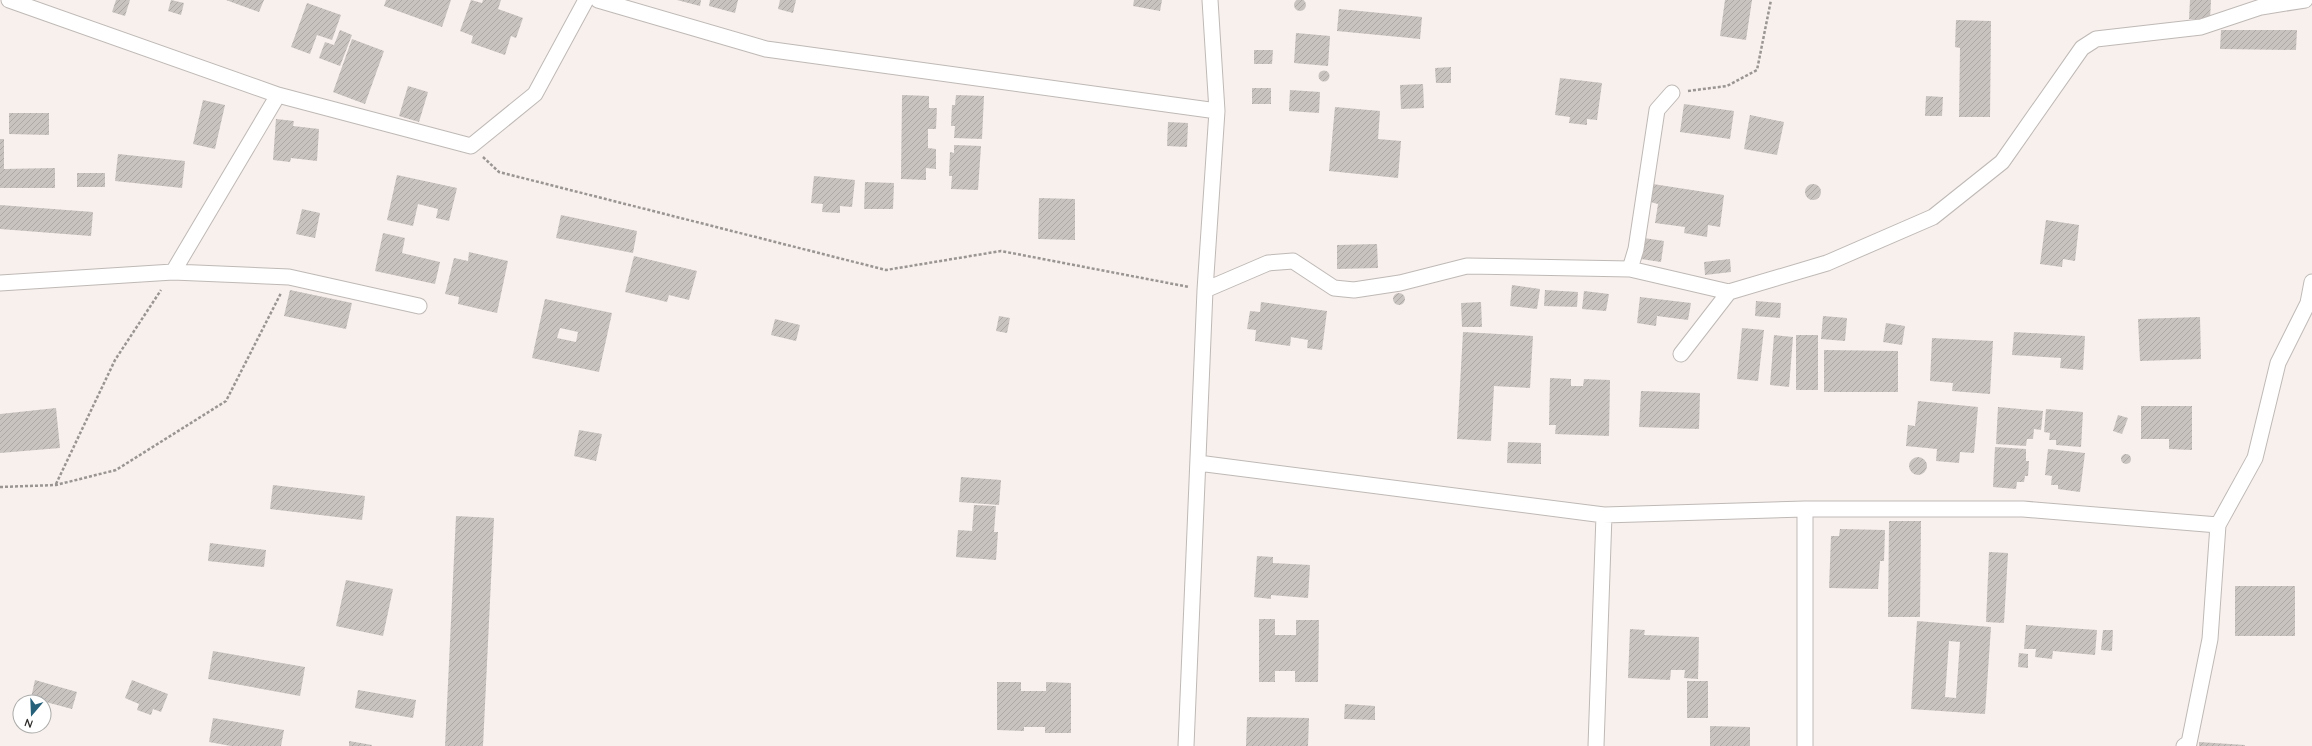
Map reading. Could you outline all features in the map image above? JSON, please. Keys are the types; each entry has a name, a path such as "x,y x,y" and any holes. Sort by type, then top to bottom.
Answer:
{"street":[{"path":"9,0 278,95 471,146 536,94 586,0"},
{"path":"598,0 766,50 1217,111"},
{"path":"1186,746 1205,290 1217,111 1210,0"},
{"path":"1205,290 1268,263 1293,261 1334,288 1354,290 1400,283 1467,266 1630,269 1729,292 1827,263 1933,217 2002,162 2082,48 2096,38 2201,27 2261,7 2305,0"},
{"path":"1630,269 1636,249 1657,110 1672,93"},
{"path":"173,272 278,95"},
{"path":"0,282 173,272 289,277 419,306"},
{"path":"2184,746 2189,743 2210,639 2218,525 2255,458 2278,363 2308,303 2312,282"},
{"path":"1681,354 1729,292"},
{"path":"1198,463 1604,515 1805,509 2023,509 2218,525"},
{"path":"1805,509 1805,746"},
{"path":"1596,746 1604,515"}],"path":[{"path":"1672,93 1728,86 1757,70 1771,0"},
{"path":"471,146 499,172 886,270 1001,251 1205,290"},
{"path":"56,485 115,360 173,272"},
{"path":"0,488 56,485 116,470 226,401 289,277"}],"building":[{"path":"1298,-1 1302,-1 1306,5 1302,11 1298,11 1294,7 1294,3"},
{"path":"116,0 130,0 125,16 112,12"},
{"path":"171,0 184,3 181,15 168,11"},
{"path":"226,0 264,0 259,12"},
{"path":"386,0 451,0 442,27 384,6"},
{"path":"471,0 482,3 483,0 501,0 498,9 523,18 516,38 511,36 505,55 471,43 473,36 460,31"},
{"path":"677,0 701,0 700,6"},
{"path":"710,0 738,0 735,13 709,6"},
{"path":"780,0 796,0 793,13 778,9"},
{"path":"1134,0 1162,0 1160,11 1133,6"},
{"path":"1725,0 1752,0 1746,40 1720,36"},
{"path":"2190,0 2211,0 2210,20 2189,19"},
{"path":"307,3 341,15 332,40 317,35 310,54 291,47"},
{"path":"1339,9 1422,17 1420,39 1337,31"},
{"path":"1956,20 1991,21 1990,117 1959,117 1960,48 1955,47"},
{"path":"340,30 352,35 340,66 319,58 325,42 334,45"},
{"path":"2221,30 2297,30 2296,50 2220,49"},
{"path":"1296,33 1330,36 1328,66 1294,63"},
{"path":"352,39 384,51 365,104 333,92"},
{"path":"1254,50 1273,50 1272,64 1254,64"},
{"path":"1451,67 1451,83 1436,83 1435,68"},
{"path":"1322,71 1326,71 1328,72 1328,80 1322,81 1319,78 1319,74"},
{"path":"1560,78 1602,83 1597,120 1587,119 1587,125 1569,123 1570,117 1555,115"},
{"path":"1423,84 1424,108 1401,109 1400,85"},
{"path":"408,86 428,92 419,122 399,116"},
{"path":"1252,88 1271,88 1271,104 1252,104"},
{"path":"1290,90 1320,92 1319,113 1289,111"},
{"path":"902,95 929,96 929,108 937,108 936,129 928,129 928,148 936,149 936,169 926,168 926,180 901,179"},
{"path":"956,95 984,96 982,139 954,138 955,126 951,126 952,105 955,105"},
{"path":"1926,96 1943,97 1942,116 1925,116"},
{"path":"203,100 225,105 215,149 193,144"},
{"path":"1684,104 1734,111 1730,139 1680,132"},
{"path":"1335,107 1380,111 1378,139 1401,141 1398,178 1329,171"},
{"path":"9,113 49,113 49,135 9,134"},
{"path":"1750,115 1784,122 1777,155 1744,149"},
{"path":"276,119 294,121 293,126 319,129 317,161 291,158 290,162 273,160"},
{"path":"1168,122 1188,123 1187,147 1167,146"},
{"path":"0,139 4,139 4,169 55,168 55,188 0,188"},
{"path":"954,145 981,146 978,190 951,189 952,176 949,176 950,152 954,153"},
{"path":"118,154 185,161 182,188 115,181"},
{"path":"77,173 105,173 105,187 77,187"},
{"path":"397,175 457,188 449,221 436,218 438,209 418,204 413,226 387,220"},
{"path":"814,176 855,180 852,207 840,206 840,213 822,212 823,204 811,203"},
{"path":"865,182 894,183 893,209 864,209"},
{"path":"1653,184 1724,195 1720,227 1708,225 1707,237 1684,233 1685,227 1655,223 1658,204 1650,202"},
{"path":"1810,184 1816,184 1821,189 1819,198 1816,200 1810,200 1805,195 1805,189"},
{"path":"1039,198 1075,199 1075,240 1038,239"},
{"path":"0,205 93,212 91,236 0,229"},
{"path":"302,209 320,213 315,238 296,234"},
{"path":"561,215 637,231 633,253 556,238"},
{"path":"2046,220 2079,225 2075,261 2063,259 2062,267 2040,264"},
{"path":"383,233 405,238 402,253 440,262 435,284 375,271"},
{"path":"1644,238 1664,241 1661,262 1641,259"},
{"path":"1377,244 1378,268 1337,269 1337,245"},
{"path":"469,252 508,261 497,313 458,304 459,297 445,294 454,258 468,261"},
{"path":"634,256 697,271 689,300 669,295 667,302 625,292"},
{"path":"1730,259 1731,272 1705,275 1704,262"},
{"path":"1512,285 1540,289 1537,309 1510,306"},
{"path":"290,290 352,303 346,329 284,316"},
{"path":"1545,290 1578,292 1577,307 1544,306"},
{"path":"1584,291 1609,294 1606,311 1582,309"},
{"path":"1399,293 1403,295 1405,299 1403,303 1399,305 1395,303 1393,299 1395,295"},
{"path":"1640,297 1691,303 1688,320 1657,316 1656,326 1637,323"},
{"path":"545,299 612,313 599,372 532,358","holes":["560,328 578,332 576,342 557,338"]},
{"path":"1756,301 1781,303 1780,318 1755,316"},
{"path":"1261,302 1327,311 1322,350 1307,348 1308,340 1291,337 1290,346 1255,341 1256,330 1247,329 1250,311 1260,312"},
{"path":"1481,302 1482,327 1462,327 1461,303"},
{"path":"999,316 1010,318 1007,333 996,331"},
{"path":"1823,316 1847,318 1845,341 1821,339"},
{"path":"2200,317 2201,359 2140,361 2138,319"},
{"path":"775,319 800,325 796,341 771,335"},
{"path":"1886,323 1905,326 1902,345 1883,342"},
{"path":"1742,328 1764,330 1758,381 1737,379"},
{"path":"1463,332 1533,336 1530,388 1494,386 1491,441 1457,439"},
{"path":"2014,332 2085,336 2083,370 2060,368 2061,358 2012,355"},
{"path":"1774,335 1793,337 1789,387 1770,385"},
{"path":"1796,335 1818,335 1818,390 1796,390"},
{"path":"1932,338 1993,341 1990,394 1952,391 1953,383 1930,381"},
{"path":"1824,350 1898,351 1898,392 1824,392"},
{"path":"1550,378 1571,379 1571,386 1583,386 1584,379 1610,380 1609,436 1555,434 1556,425 1549,425"},
{"path":"1641,391 1700,393 1699,429 1639,427"},
{"path":"1918,401 1978,407 1974,453 1960,452 1959,463 1936,461 1937,449 1906,446 1908,425 1915,426"},
{"path":"2141,406 2192,406 2192,450 2169,449 2169,439 2141,439"},
{"path":"1998,407 2043,411 2041,430 2034,429 2033,439 2027,439 2026,446 1996,444"},
{"path":"56,408 60,448 0,453 0,414"},
{"path":"2046,409 2083,412 2081,447 2056,445 2056,440 2049,440 2050,433 2044,432"},
{"path":"2118,415 2128,418 2122,434 2113,431"},
{"path":"579,430 602,434 596,461 574,456"},
{"path":"1508,442 1541,443 1541,464 1507,463"},
{"path":"1995,447 2026,449 2026,461 2029,461 2028,476 2025,476 2024,482 2017,482 2016,489 1993,487"},
{"path":"2048,449 2085,453 2080,492 2058,489 2058,485 2051,485 2052,476 2045,475"},
{"path":"2126,454 2131,459 2126,464 2121,459"},
{"path":"1918,457 1924,460 1927,466 1924,472 1918,475 1912,472 1909,466 1912,460"},
{"path":"961,477 1001,480 999,505 959,502"},
{"path":"273,485 365,496 362,520 270,509"},
{"path":"974,505 996,506 994,532 998,532 996,560 956,557 958,530 972,531"},
{"path":"456,516 494,518 483,746 445,746"},
{"path":"1889,521 1921,521 1920,617 1888,617"},
{"path":"1840,529 1885,530 1884,561 1880,561 1878,589 1829,588 1831,536 1839,536"},
{"path":"210,543 266,550 264,567 208,561"},
{"path":"1989,552 2008,553 2004,623 1986,622"},
{"path":"1257,556 1273,557 1273,563 1310,565 1308,598 1271,595 1271,599 1254,597"},
{"path":"346,580 393,589 383,636 336,626"},
{"path":"2235,586 2295,586 2295,636 2235,636"},
{"path":"1259,619 1275,619 1275,635 1296,635 1296,620 1319,620 1318,682 1295,682 1295,671 1275,671 1275,682 1259,682"},
{"path":"1917,621 1991,627 1985,714 1911,709","holes":["1949,641 1960,642 1956,698 1945,697"]},
{"path":"2026,625 2097,630 2095,655 2053,651 2052,659 2035,657 2036,649 2024,649"},
{"path":"1630,629 1645,630 1644,635 1699,637 1698,679 1684,678 1685,670 1671,670 1670,680 1628,678"},
{"path":"2103,630 2113,630 2112,651 2101,650"},
{"path":"213,651 305,667 300,696 208,679"},
{"path":"2019,653 2028,654 2028,668 2018,667"},
{"path":"35,680 77,692 72,709 52,704 52,694 32,694"},
{"path":"132,680 168,694 161,712 153,709 151,715 137,710 139,704 125,698"},
{"path":"1687,681 1708,681 1708,718 1687,718"},
{"path":"997,682 1021,682 1021,691 1046,691 1046,682 1071,683 1071,733 1045,733 1045,727 1024,727 1024,731 997,730"},
{"path":"358,690 416,700 413,718 355,708"},
{"path":"1345,704 1375,706 1375,720 1344,719"},
{"path":"1247,717 1309,718 1308,746 1246,746"},
{"path":"213,718 284,730 281,746 231,746 209,742"},
{"path":"1710,726 1750,727 1750,746 1710,746"},
{"path":"349,741 372,745 372,746 349,746"},
{"path":"2199,742 2245,745 2245,746 2199,746"}]}
